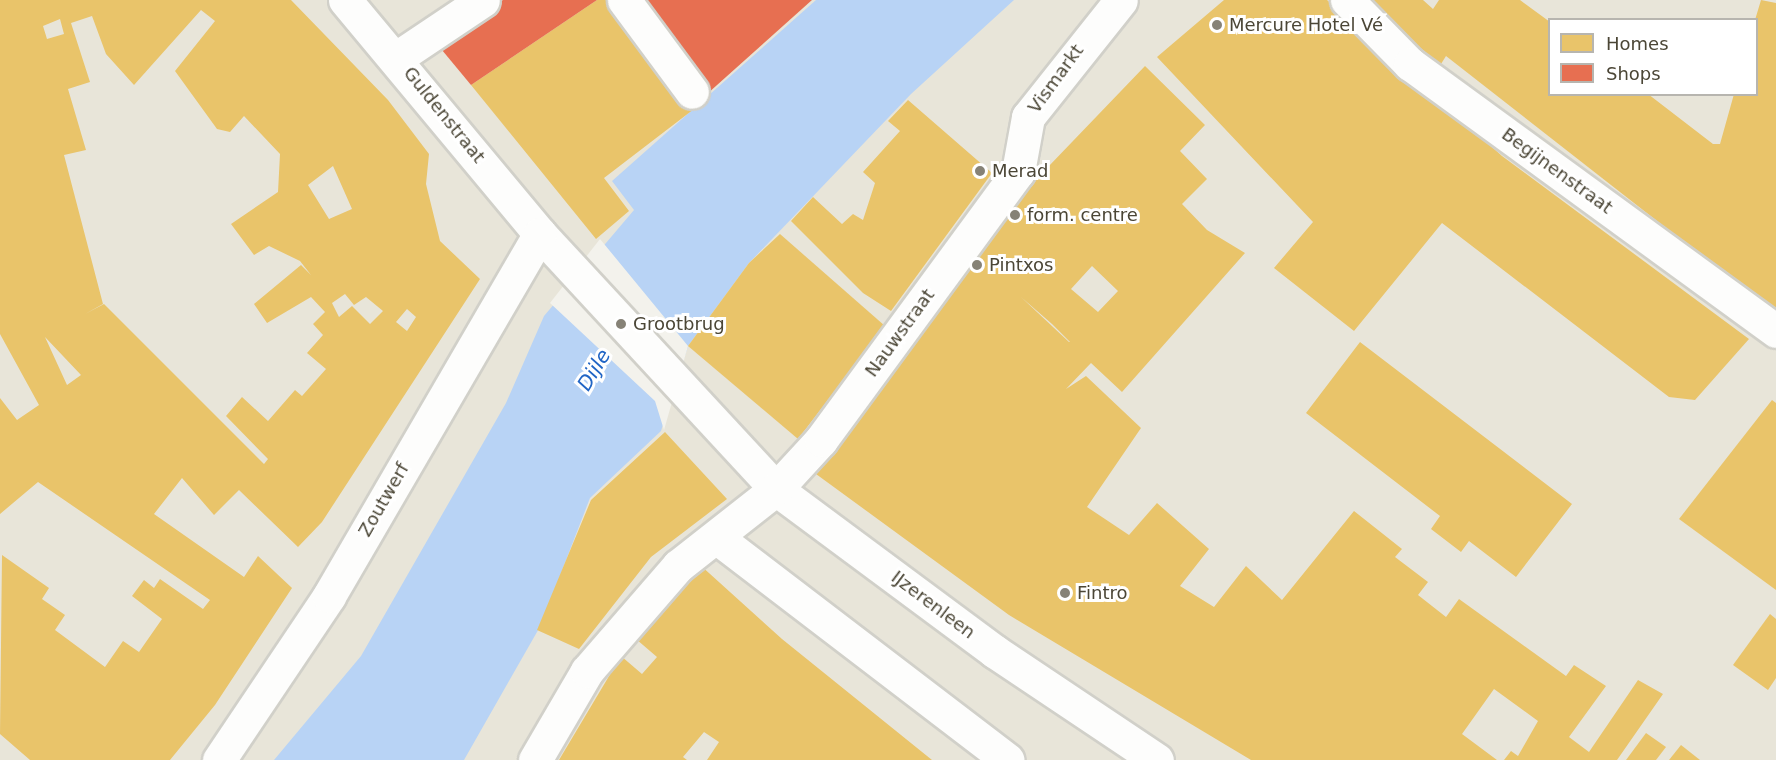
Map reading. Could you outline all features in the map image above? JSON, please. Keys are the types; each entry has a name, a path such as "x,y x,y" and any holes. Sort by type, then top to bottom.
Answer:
{"street":[{"name":"Guldenstraat","path":"345,0 398,57 540,234"},
{"path":"398,57 483,0"},
{"path":"624,0 692,92"},
{"name":"Vismarkt","path":"1018,172 1028,117 1121,0"},
{"name":"Begijnenstraat","path":"1347,0 1410,64 1776,331"},
{"name":"Nauwstraat","path":"776,489 821,440 1018,172"},
{"path":"534,760 587,671 678,566 708,545 776,489 679,380 540,234"},
{"name":"Zoutwerf","path":"219,760 323,605 540,234"},
{"name":"IJzerenleen","path":"776,489 994,651 1157,760"},
{"path":"708,545 1008,760"}],"shaded area":[{"path":"0,0 1776,0 1776,760 0,760"}],"water":[{"name":"Dijle","path":"816,0 1014,0 911,94 749,263 688,346 661,431 590,498 541,625 464,760 274,760 361,656 506,403 544,316 634,210 612,181"}],"pier":[{"name":"Grootbrug","path":"600,239 688,346 664,430 655,401 550,303"}],"building: Homes":[{"path":"0,0 291,0 388,100 429,154 426,184 440,241 480,279 322,522 298,547 239,490 214,515 182,478 154,514 244,577 258,556 292,588 215,705 170,760 30,760 0,734 2,555 49,588 42,599 65,615 55,630 105,667 123,641 139,652 162,619 132,596 144,580 154,588 160,579 203,609 210,600 38,482 0,514 0,398 17,420 39,405 0,334","holes":["201,10 215,21 175,71 217,129 230,132 244,116 280,154 278,192 231,224 254,255 269,246 300,261 311,275 301,265 254,304 267,323 311,297 325,312 313,324 323,335 307,353 326,369 302,396 295,390 268,421 242,397 226,416 268,459 264,464 104,304 85,314 103,304 64,155 86,150 68,89 90,82 71,23 92,16 106,54 134,85","60,19 64,34 47,39 43,26","333,166 352,209 329,219 308,185","345,294 354,305 366,297 383,311 370,324 352,306 339,317 332,303","407,309 416,317 407,331 396,322","45,337 81,375 67,385"]},
{"path":"597,0 616,0 694,109 604,178 629,211 596,239 471,85"},
{"path":"1224,0 1327,0 1502,156 1749,339 1695,400 1669,397 1442,223 1354,331 1274,268 1313,222 1157,57"},
{"path":"1361,0 1423,0 1433,9 1439,0 1520,0 1548,21 1548,96 1651,96 1713,144 1720,144 1733,96 1758,96 1758,18 1756,18 1761,0 1776,3 1776,314 1446,56 1436,72"},
{"path":"1145,66 1205,125 1180,151 1207,179 1182,204 1207,230 1245,253 1122,392 1091,363 1066,389 1086,376 1141,428 1087,507 1129,535 1157,503 1209,549 1180,586 1214,607 1246,566 1282,600 1354,511 1402,549 1395,557 1428,582 1418,595 1446,617 1459,599 1566,676 1574,665 1606,686 1569,737 1589,752 1638,680 1663,694 1617,760 1504,760 1511,751 1518,756 1538,721 1494,689 1462,734 1497,760 1251,760 1009,615 816,474 1024,192","holes":["1092,266 1118,291 1098,312 1071,289","1021,297 1052,324 1070,342 1069,342"]},
{"path":"908,100 992,173 891,311 863,293 791,221 813,197 842,224 853,214 863,220 875,183 863,172 900,131 888,121"},
{"path":"780,234 885,326 798,439 688,346 749,263"},
{"path":"1360,342 1572,504 1516,577 1469,541 1461,552 1431,529 1440,516 1306,413"},
{"path":"1772,400 1776,403 1776,590 1679,519"},
{"path":"665,432 727,499 651,557 579,649 537,630 591,500"},
{"path":"699,564 782,639 932,760 707,760 719,742 704,732 683,757 687,760 559,760 621,656 642,674 657,657 636,639"},
{"path":"1770,614 1776,619 1776,678 1768,690 1733,665"},
{"path":"1646,733 1666,747 1656,760 1626,760"},
{"path":"1681,745 1700,760 1669,760"}],"building: Shops":[{"path":"503,0 597,0 471,85 437,44"},
{"path":"638,0 812,0 707,94"}],"place":[{"name":"Mercure Hotel Vé","path":"1217,25"},
{"name":"Merad","path":"980,171"},
{"name":"form. centre","path":"1015,215"},
{"name":"Pintxos","path":"977,265"},
{"name":"Grootbrug","path":"621,324"},
{"name":"Fintro","path":"1065,593"}]}
